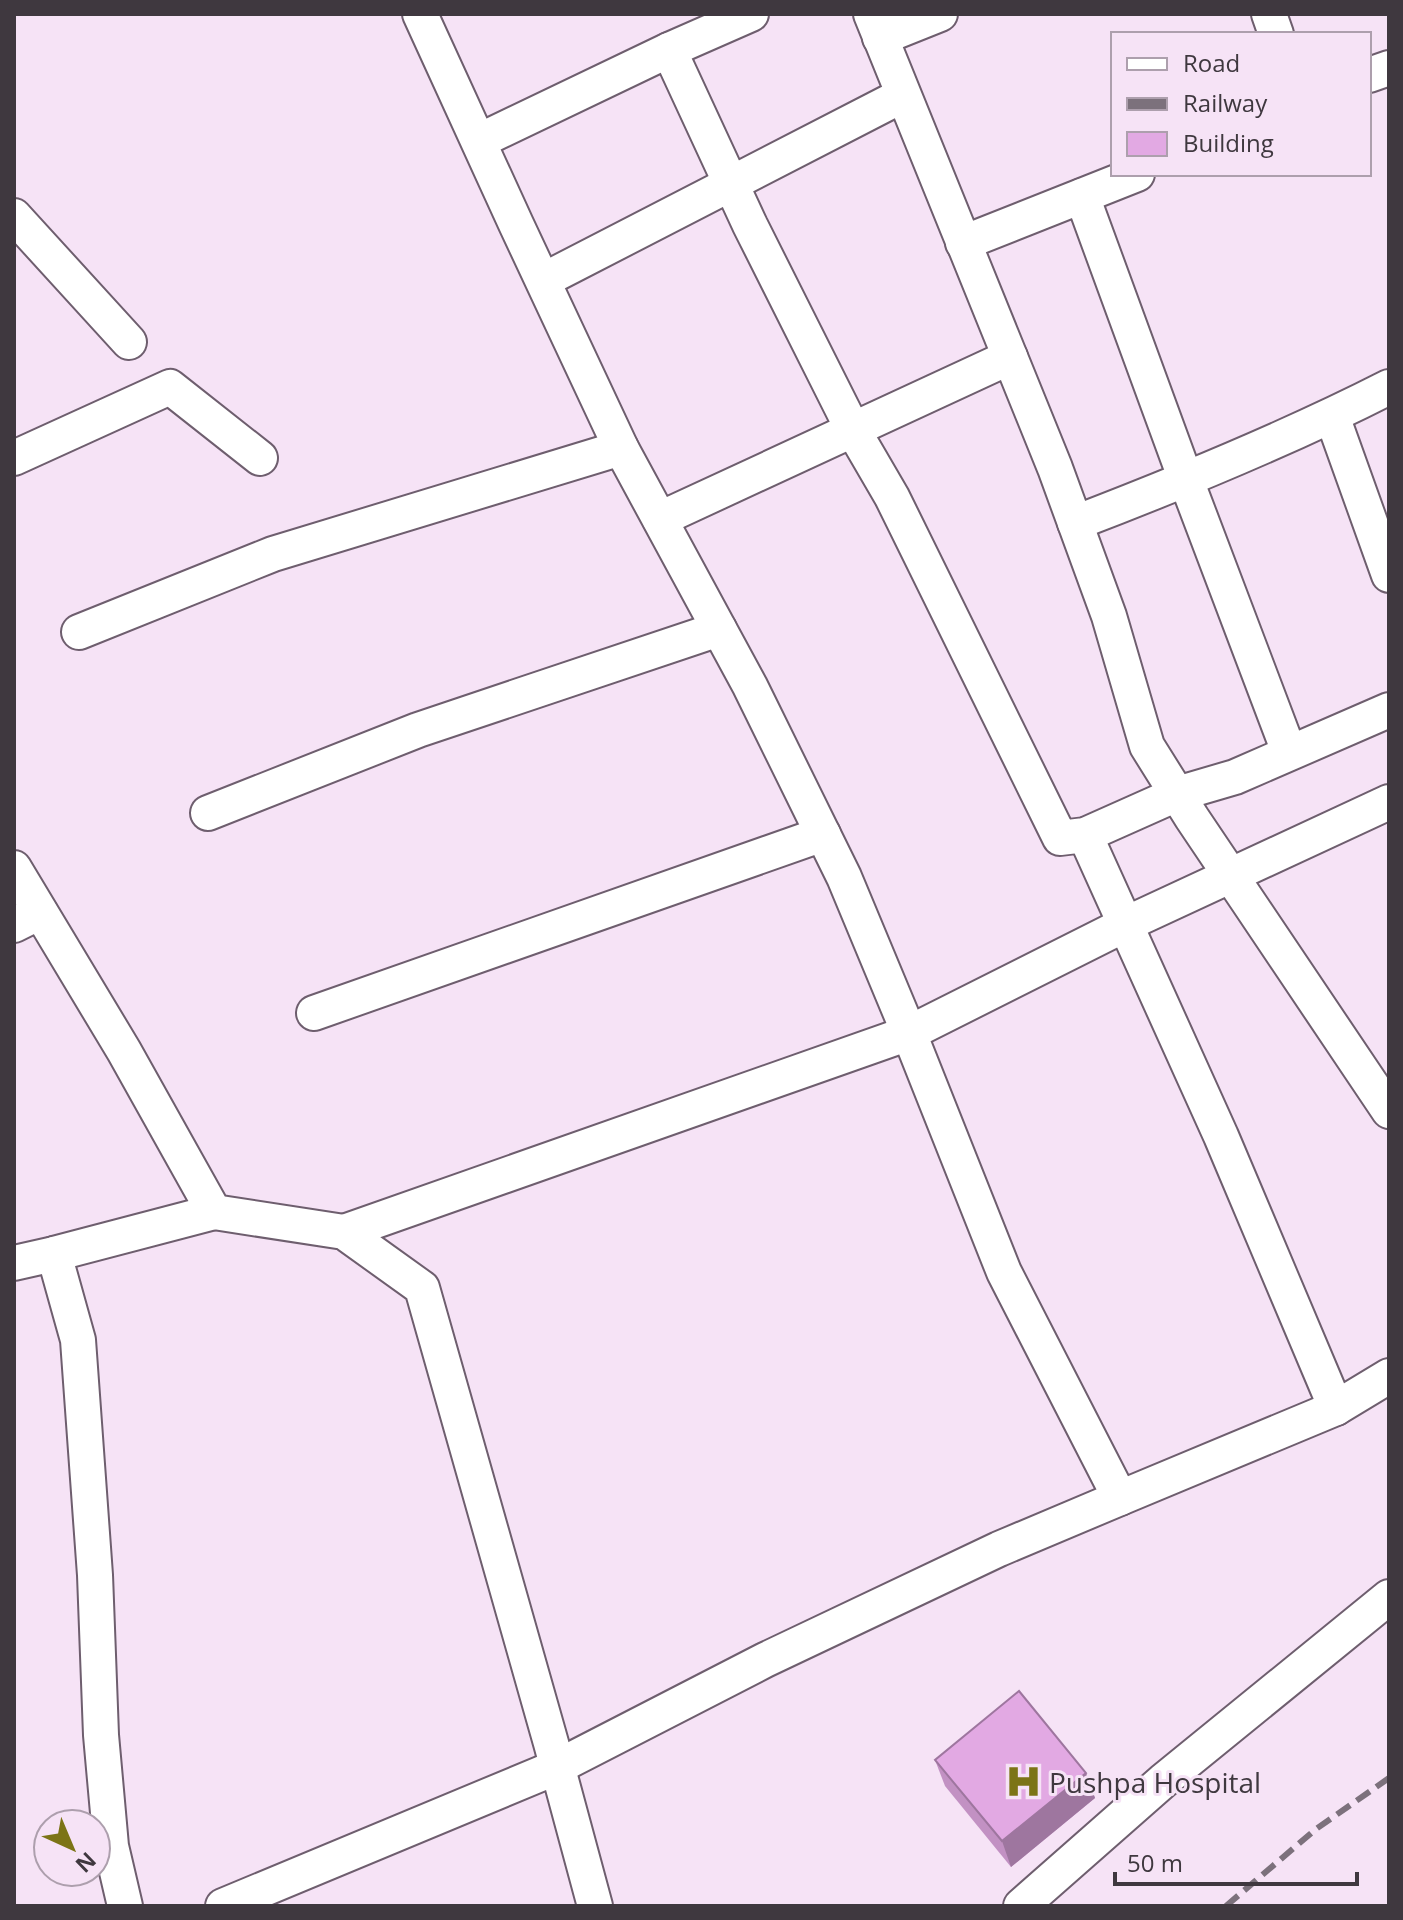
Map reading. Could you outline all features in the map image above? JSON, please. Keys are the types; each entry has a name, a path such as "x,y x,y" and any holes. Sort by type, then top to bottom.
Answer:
{"street":[{"path":"420,14 621,448 750,686 844,877 1004,1272 1120,1498"},
{"path":"479,141 751,14"},
{"path":"940,14 875,26 1055,468 1109,616 1147,746 1389,1111"},
{"path":"669,50 750,225 853,430 892,497 1060,838 1085,835 1177,794 1235,777 1389,710"},
{"path":"544,280 903,95"},
{"path":"963,243 1132,176"},
{"path":"1082,196 1289,752"},
{"path":"14,216 129,342"},
{"path":"660,519 1010,357"},
{"path":"14,458 170,387 260,458"},
{"path":"1075,523 1186,480 1332,416 1389,387"},
{"path":"1332,416 1389,575"},
{"path":"79,632 273,554 621,448"},
{"path":"208,813 418,730 719,629"},
{"path":"344,1232 909,1033 1126,924 1389,802"},
{"path":"314,1013 823,834"},
{"path":"1085,835 1221,1136 1336,1408"},
{"path":"14,868 27,918 124,1051 214,1212"},
{"path":"14,1263 214,1212 344,1232 422,1288 595,1906"},
{"path":"54,1254 78,1340 95,1575 101,1735 111,1846 125,1906"},
{"path":"223,1906 557,1767 779,1653 999,1549 1336,1408 1389,1376"},
{"path":"1021,1906 1163,1781 1389,1597"}],"building":[{"path":"1019,1691 1086,1773 1002,1841 935,1760"}],"railway":[{"path":"1226,1906 1316,1829 1389,1778"}],"place":[{"name":"Pushpa Hospital","path":"1023,1782"}]}
